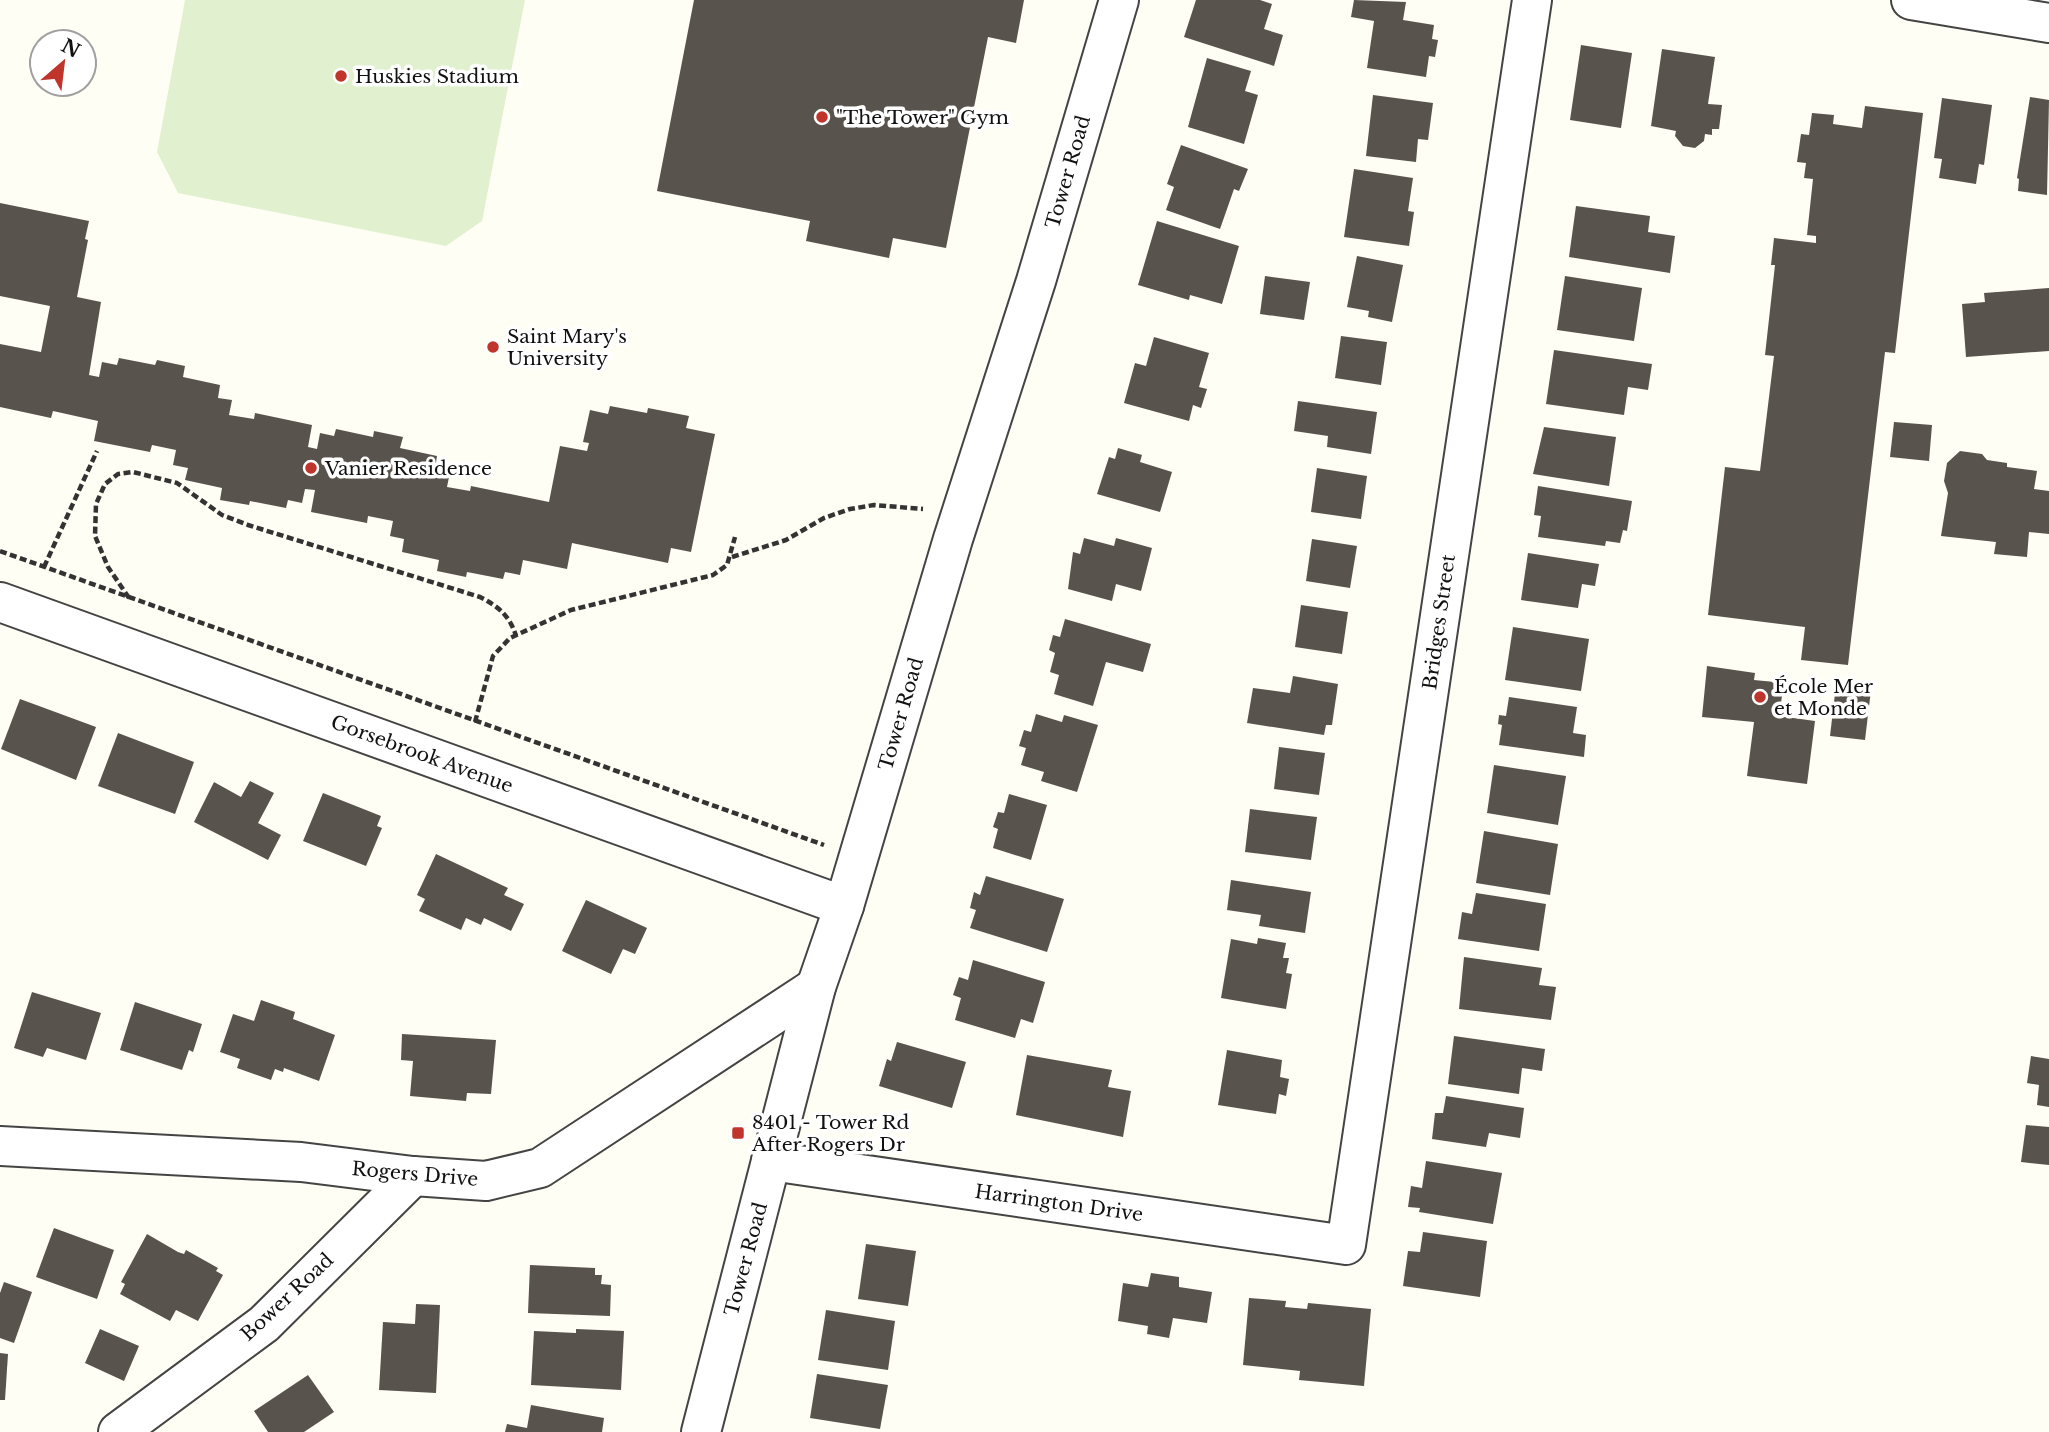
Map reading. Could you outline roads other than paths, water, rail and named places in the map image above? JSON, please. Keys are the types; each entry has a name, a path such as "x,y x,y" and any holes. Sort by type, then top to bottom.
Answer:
{"street":[{"name":"Tower Road","path":"701,1432 816,987 845,906 1119,0"},
{"name":"Bridges Street","path":"1346,1245 1532,0"},
{"path":"1910,0 2049,23"},
{"name":"Gorsebrook Avenue","path":"0,603 845,906"},
{"name":"Rogers Drive","path":"0,1146 301,1162 413,1176 486,1181 540,1168 816,987"},
{"name":"Harrington Drive","path":"771,1161 1346,1245"},
{"name":"Bower Road","path":"118,1432 264,1324 413,1176"}],"place":[{"name":"Huskies Stadium","path":"341,76"},
{"name":"\"The Tower\" Gym","path":"822,117"},
{"name":"Saint Mary's University","path":"493,347"},
{"name":"Vanier Residence","path":"311,468"},
{"name":"École Mer et Monde","path":"1760,697"},
{"name":"8401 - Tower Rd After Rogers Dr","path":"738,1133"}]}
